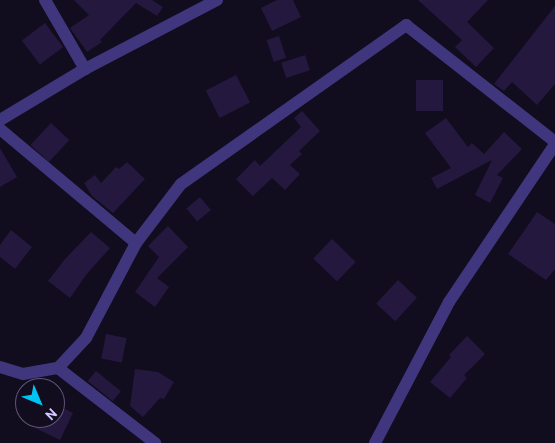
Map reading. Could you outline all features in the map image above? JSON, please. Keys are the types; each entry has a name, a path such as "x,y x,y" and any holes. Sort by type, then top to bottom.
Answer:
{"street":[{"path":"45,0 85,70"},
{"path":"0,120 85,70 217,0"},
{"path":"0,367 23,374 58,368 86,338 136,243 181,184 406,25 555,143 449,302 375,443"},
{"path":"0,129 136,243"},
{"path":"58,368 155,443"}],"building":[{"path":"74,0 152,0 163,7 157,16 136,3 100,40 102,42 87,52 70,28 89,15"},
{"path":"277,0 293,0 301,17 272,31 261,8"},
{"path":"418,0 488,0 467,22 494,48 476,67 455,47 462,40"},
{"path":"555,6 555,84 537,105 512,82 504,91 494,84"},
{"path":"45,23 63,47 40,64 22,40"},
{"path":"279,36 286,58 274,62 267,40"},
{"path":"305,55 310,70 286,78 281,63"},
{"path":"236,75 250,103 220,118 206,90"},
{"path":"416,80 443,80 443,111 416,111"},
{"path":"302,111 320,131 299,151 302,154 290,165 300,174 285,190 272,178 253,196 236,179 255,160 260,166 301,127 294,118"},
{"path":"446,118 468,147 472,143 484,154 504,132 522,149 497,175 503,178 490,203 475,195 492,160 437,189 431,178 451,168 425,133"},
{"path":"51,123 69,140 49,162 31,145"},
{"path":"0,148 17,177 0,187"},
{"path":"127,162 145,179 113,213 92,196 84,183 95,175 101,183 116,167 119,169"},
{"path":"200,197 211,210 197,222 186,209"},
{"path":"537,212 555,224 555,269 546,280 508,254"},
{"path":"168,226 188,247 157,278 169,287 155,307 135,292 159,257 148,246"},
{"path":"11,230 32,247 15,269 0,257 0,245"},
{"path":"91,232 110,248 86,275 70,298 48,281 65,259"},
{"path":"332,239 356,262 337,281 313,258"},
{"path":"398,280 417,298 395,321 376,303"},
{"path":"106,334 127,338 122,363 101,359"},
{"path":"467,336 485,354 464,375 467,378 450,398 430,382 451,357 449,355"},
{"path":"135,369 158,372 174,382 164,399 160,398 143,417 130,406"},
{"path":"96,371 121,391 113,401 88,381"},
{"path":"65,409 73,413 60,440 35,428 65,428"}]}
